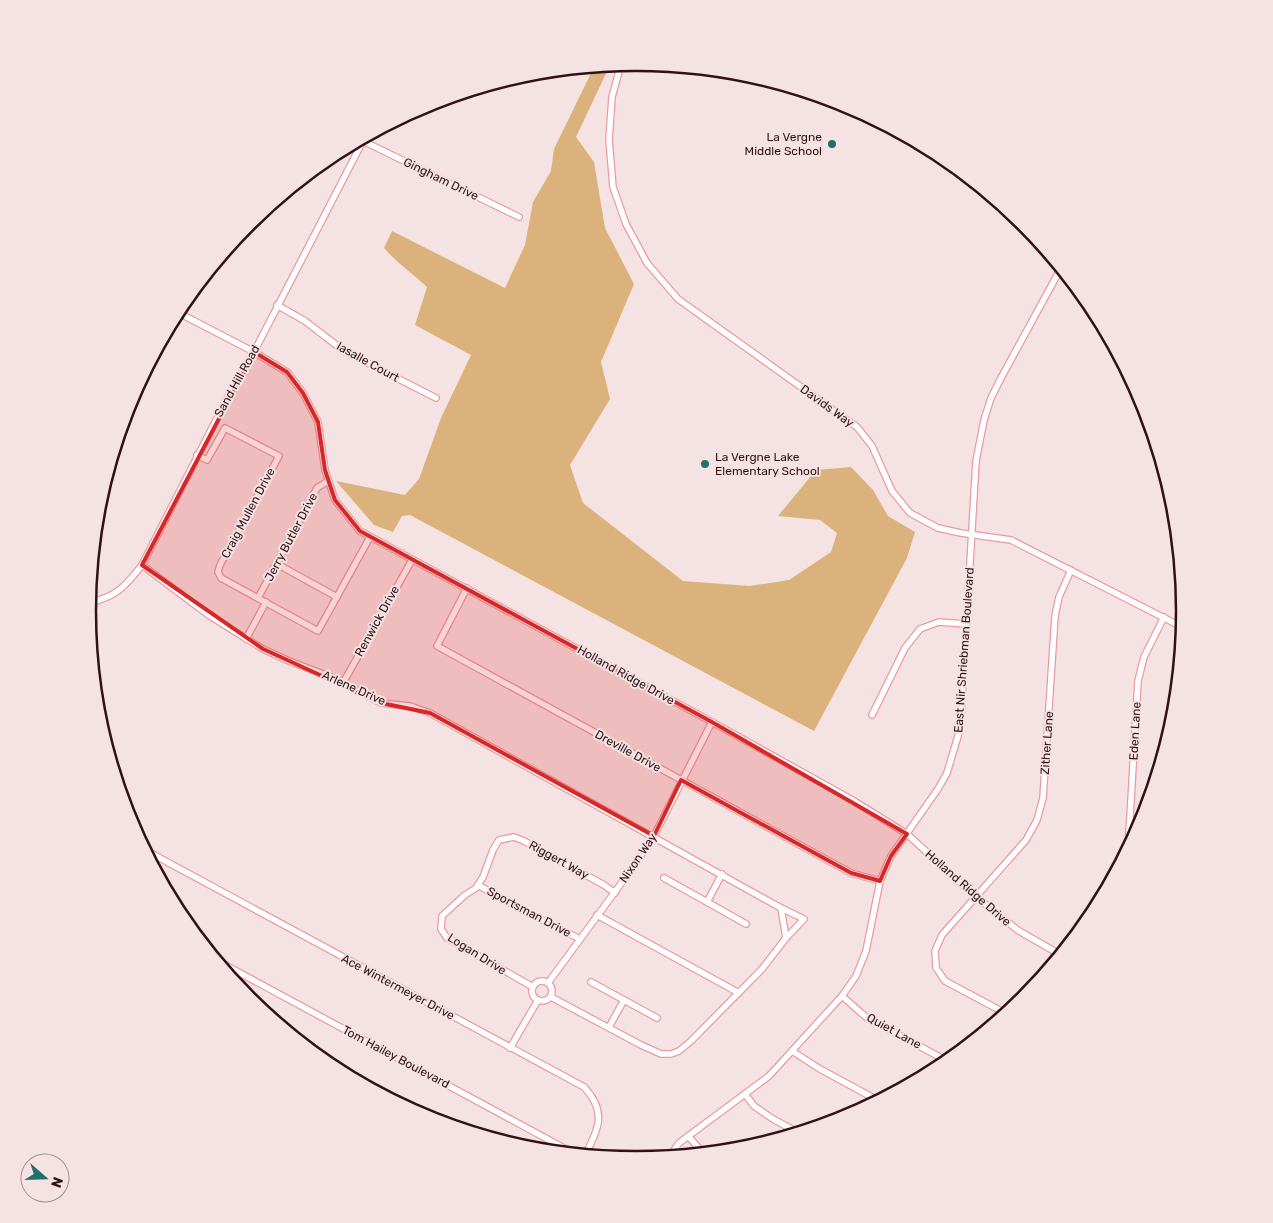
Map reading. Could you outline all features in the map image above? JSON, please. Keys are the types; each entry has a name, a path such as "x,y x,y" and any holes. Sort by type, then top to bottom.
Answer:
{"street":[{"name":"Davids Way","path":"619,71 612,96 609,140 613,187 626,224 647,263 678,299 857,428 872,446 892,491 910,514 938,528 1011,540 1177,624"},
{"name":"Gingham Drive","path":"370,142 519,217"},
{"name":"Sand Hill Road","path":"96,601 104,599 127,585 142,565 197,455 233,386 254,352 359,148"},
{"name":"East Nir Shriebman Boulevard","path":"673,1151 679,1143 769,1076 842,996 856,976 866,951 880,881 891,856 947,773 958,736 961,716 976,461 984,420 1001,378 1058,275"},
{"name":"lasalle Court","path":"277,305 305,321 344,351 436,398"},
{"name":"Holland Ridge Drive","path":"184,316 288,372 303,393 318,422 324,470 335,500 360,531 854,801 907,834 976,897 1018,931 1056,952"},
{"name":"Craig Mullen Drive","path":"197,455 207,460 225,428 279,456 220,565 218,572 221,578 318,631 337,596"},
{"name":"Jerry Butler Drive","path":"258,598 317,488 328,481"},
{"path":"277,564 337,596 370,536"},
{"name":"Renwick Drive","path":"343,683 412,560"},
{"name":"Arlene Drive","path":"142,565 210,616 246,639 289,661 343,683 381,703 410,706 430,713 804,919 786,938"},
{"name":"Zither Lane","path":"1001,1011 946,981 936,968 935,951 942,935 1026,840 1037,820 1043,798 1055,616 1059,597 1071,570"},
{"name":"Dreville Drive","path":"467,588 437,646 851,873 880,881"},
{"path":"246,639 266,602"},
{"name":"Eden Lane","path":"1129,833 1138,681 1144,657 1164,617"},
{"path":"872,714 905,648 920,629 939,622 966,624"},
{"name":"Nixon Way","path":"548,983 615,893 654,836 712,722"},
{"name":"Riggert Way","path":"500,840 514,837 524,841 615,893"},
{"name":"Logan Drive","path":"500,840 493,850 483,877 476,888 465,895 442,916 441,929 447,938 453,942 534,987"},
{"name":"Ace Wintermeyer Drive","path":"155,855 584,1087 593,1097 598,1110 599,1122 588,1150"},
{"path":"707,902 722,874"},
{"path":"664,878 746,924"},
{"name":"Sportsman Drive","path":"478,884 524,911 580,939"},
{"path":"551,997 641,1046 661,1054 671,1054 679,1051 762,969 786,938 781,908"},
{"path":"597,915 739,992"},
{"name":"Tom Hailey Boulevard","path":"229,967 560,1146"},
{"path":"540,982 548,983 552,990 551,997 546,1001 538,1000 533,994 534,987 540,982"},
{"path":"591,982 657,1018"},
{"name":"Quiet Lane","path":"842,996 868,1018 941,1058"},
{"path":"510,1048 538,1000"},
{"path":"609,1027 624,1000"},
{"path":"792,1050 820,1069 872,1097"},
{"path":"745,1094 754,1106 791,1129"},
{"path":"688,1136 699,1148"}],"highlighted area":[{"path":"254,352 287,372 303,393 318,422 325,470 335,500 360,531 712,722 907,834 891,856 880,881 851,873 681,780 654,836 430,713 381,703 263,649 142,565"}],"shaded area":[{"path":"607,72 576,137 594,162 605,228 634,284 601,362 610,399 570,465 583,503 683,581 750,586 789,580 831,552 837,533 820,520 778,516 816,470 851,467 873,490 888,516 915,532 907,558 814,731 410,515 402,516 393,532 374,525 336,481 405,495 419,479 441,418 471,355 415,325 427,287 384,248 392,231 505,288 525,245 533,202 551,171 554,149 591,73"}],"place":[{"name":"La Vergne Middle School","path":"832,144"},
{"name":"La Vergne Lake Elementary School","path":"705,464"}]}
